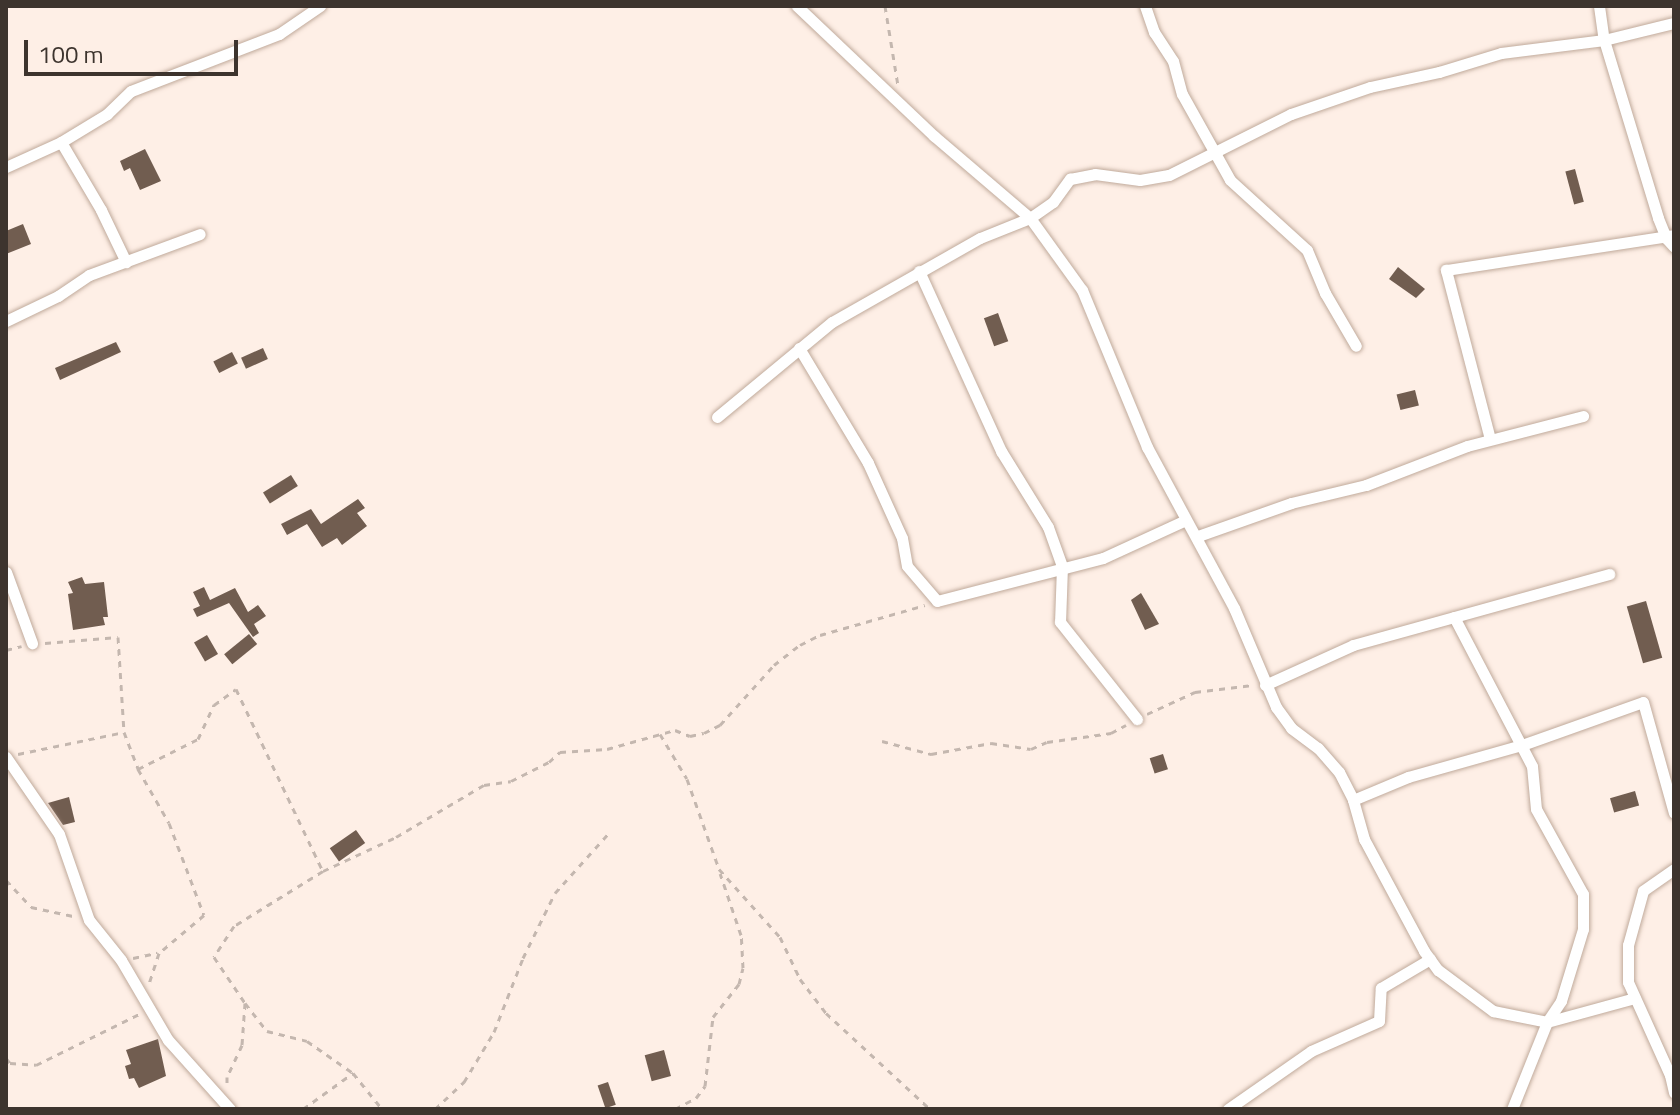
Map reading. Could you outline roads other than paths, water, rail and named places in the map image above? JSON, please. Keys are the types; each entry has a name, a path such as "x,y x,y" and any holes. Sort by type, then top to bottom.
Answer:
{"street":[{"path":"6,167 61,142 107,114 131,91 279,34 320,6"},
{"path":"797,6 1030,218 1082,290 1147,447 1186,520 1198,536 1234,608 1265,685 1291,728 1318,748 1339,772 1353,800 1364,839 1438,970 1493,1011 1547,1022 1635,998"},
{"path":"1145,6 1154,32 1173,61 1182,94 1230,180 1307,250 1325,293 1356,346"},
{"path":"1490,439 1446,270 1582,247 1671,240 1604,40 1599,6"},
{"path":"717,417 832,322 980,238 1030,218 1053,202 1070,179 1095,174 1140,180 1169,175 1291,114 1370,87 1439,72 1501,53 1541,45 1604,40 1674,23"},
{"path":"61,142 101,210 126,262"},
{"path":"6,321 58,296 89,275 200,234"},
{"path":"919,271 1001,451 1048,527 1062,566 1060,622 1137,719"},
{"path":"799,348 868,463 902,538 907,566 937,601 1062,566 1103,558 1186,520"},
{"path":"1198,536 1291,503 1366,485 1490,439 1583,416"},
{"path":"6,572 32,643"},
{"path":"1265,685 1353,645 1609,574"},
{"path":"1454,617 1532,766 1536,809 1583,894 1583,929 1561,1001 1547,1022 1512,1109"},
{"path":"1353,800 1408,777 1522,745 1643,702 1674,813"},
{"path":"6,757 59,834 89,920 121,960 168,1040 229,1108"},
{"path":"1674,869 1643,891 1628,945 1628,982 1670,1075 1674,1093"},
{"path":"1228,1109 1311,1051 1379,1021 1381,988 1430,959"}]}
